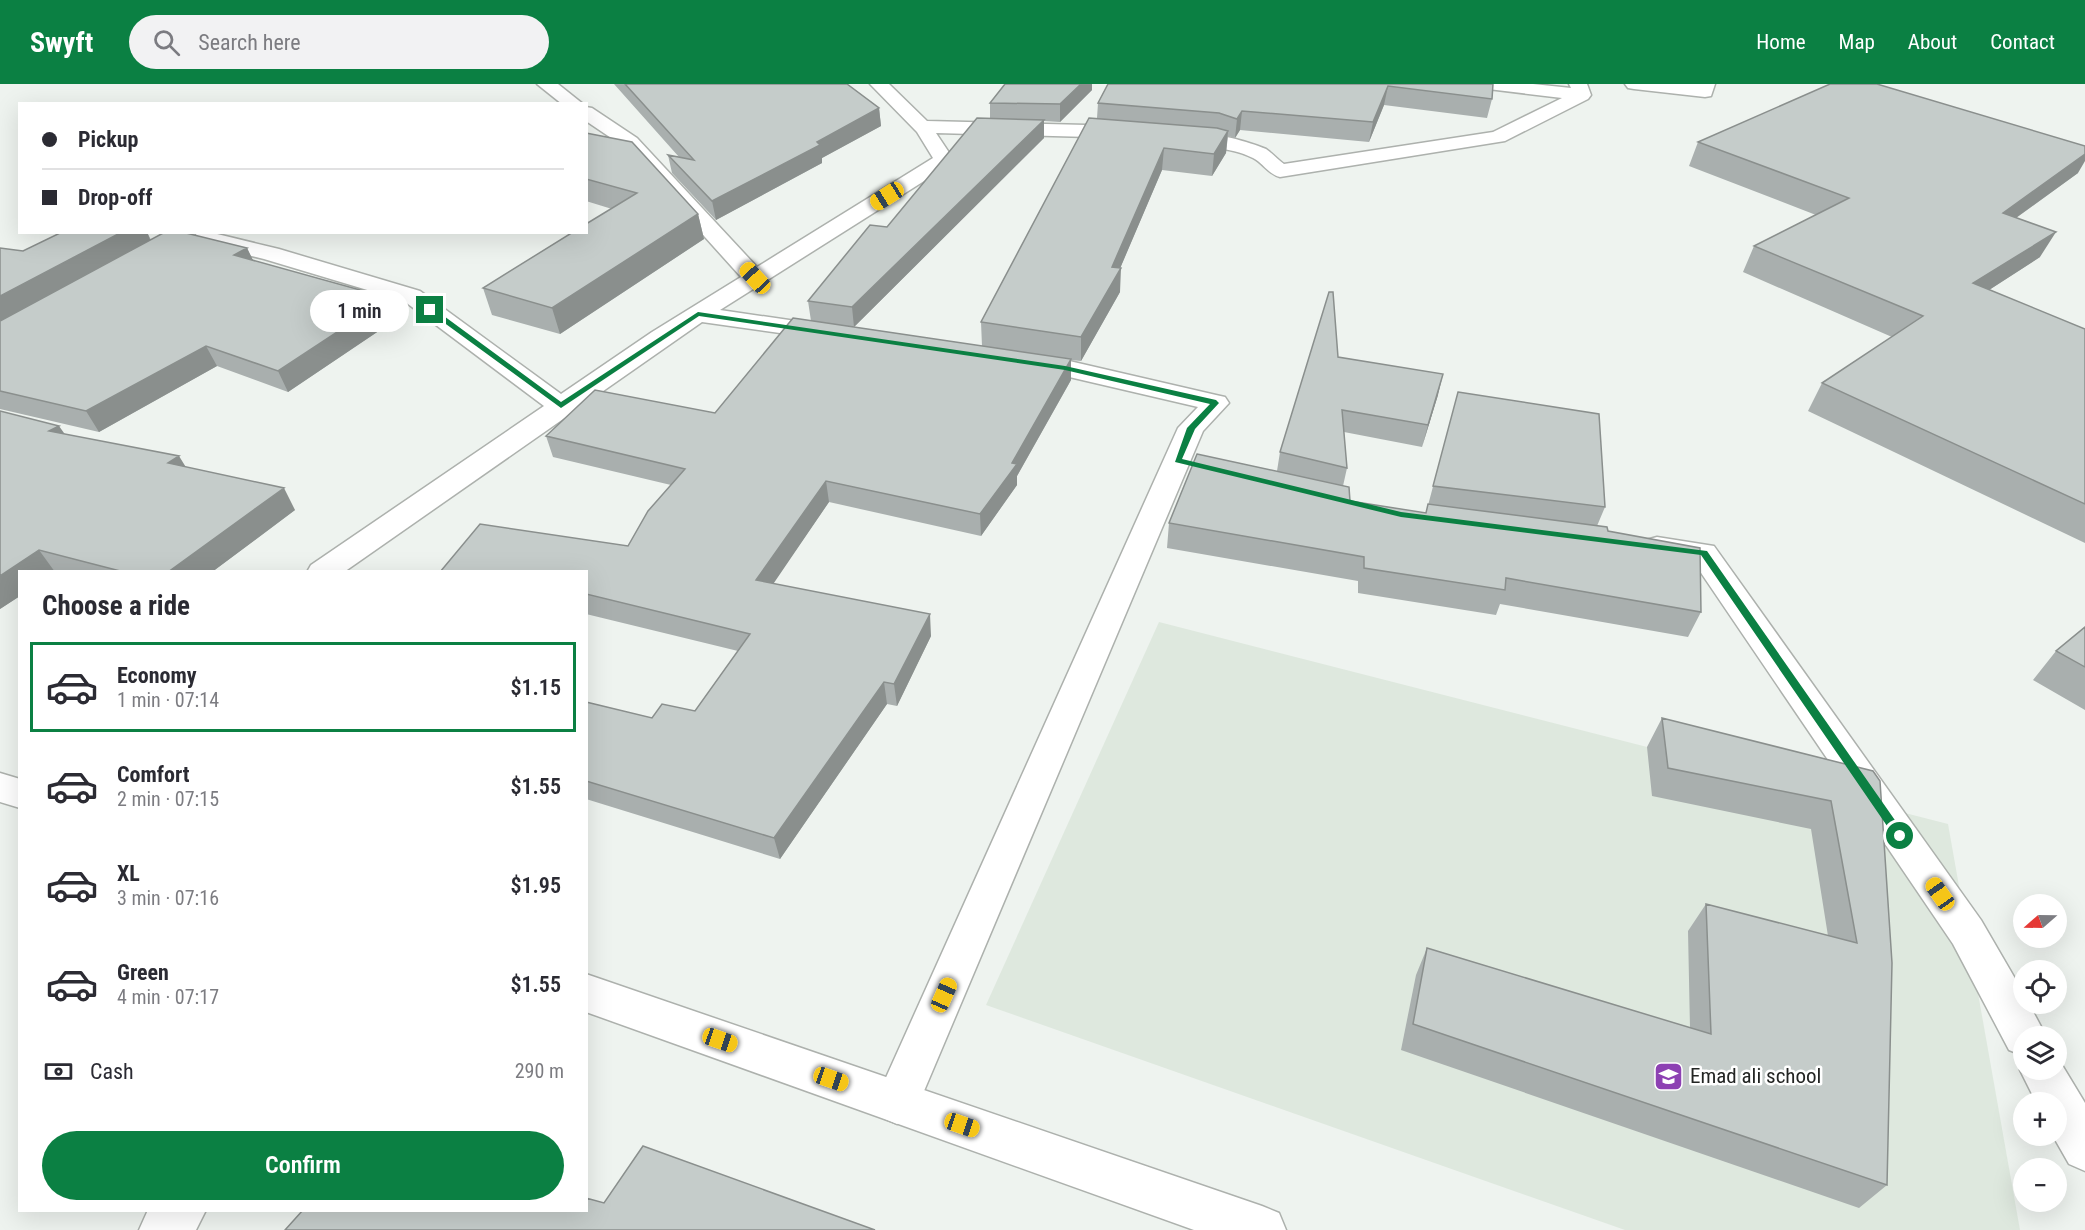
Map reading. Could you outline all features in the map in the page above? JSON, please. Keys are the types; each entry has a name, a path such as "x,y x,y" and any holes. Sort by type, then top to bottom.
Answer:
{"street":[{"path":"546,84 571,102"},
{"path":"1488,84 1580,89"},
{"path":"1634,84 1705,92 1707,84"},
{"path":"325,570 698,314 944,160 894,88"},
{"path":"1171,136 1217,141 1260,154 1280,171 1498,137 1580,89"},
{"path":"588,113 630,142 755,278"},
{"path":"922,127 1113,131 1148,134"},
{"path":"187,234 271,254 412,296 561,406"},
{"path":"698,314 852,337"},
{"path":"897,1102 1194,464 1191,428 1216,403 1065,368 1006,359"},
{"path":"1622,542 1703,553 1967,932 2019,1026"},
{"path":"588,994 1262,1230"},
{"path":"2048,1080 2085,1148"},
{"path":"163,1230 180,1212"}],"shaded area":[{"path":"1159,622 1948,824 2013,1191 2013,1212 2017,1212 2020,1230 1625,1230 986,1005"}],"building":[{"path":"625,84 847,84 879,108 817,142 820,145 712,201 668,155 694,160"},
{"path":"1005,84 1081,84 1060,104 990,103"},
{"path":"1108,84 1493,84 1492,99 1388,86 1373,122 1242,111 1237,119 1219,113 1098,103"},
{"path":"1830,84 1877,84 2085,146 2085,154 2003,213 2056,232 1973,283 2085,329 2085,504 1822,383 1923,316 1754,246 1849,198 1698,142"},
{"path":"977,118 1044,120 852,307 808,301 870,225 887,227"},
{"path":"1089,118 1217,128 1228,131 1214,154 1164,148 1112,267 1121,268 1081,337 981,322"},
{"path":"588,133 632,142 698,214 552,308 483,288 570,234 588,234 588,223 637,193 588,180"},
{"path":"58,234 118,234 0,296 0,248 23,251"},
{"path":"161,234 190,234 247,248 234,255 389,298 278,371 206,346 86,411 0,391 0,321"},
{"path":"1329,292 1333,292 1338,357 1443,374 1428,425 1342,410 1347,468 1280,452"},
{"path":"793,318 1071,359 1012,463 1017,464 980,514 826,481 756,580 930,614 894,684 884,682 774,838 588,782 588,702 652,718 662,704 695,711 750,634 588,594 588,570 442,570 480,524 628,546 648,511 685,469 546,436 595,390 715,413"},
{"path":"1458,392 1599,414 1605,507 1433,486"},
{"path":"0,411 59,426 49,431 179,456 168,463 284,488 171,570 116,570 39,550 0,576"},
{"path":"1197,454 1349,487 1350,501 1426,513 1428,504 1607,527 1608,531 1700,548 1701,612 1506,578 1505,590 1364,568 1364,557 1169,523"},
{"path":"2085,627 2085,667 2056,651"},
{"path":"1662,718 1873,771 1880,781 1892,963 1887,1185 1413,1024 1427,948 1711,1034 1706,904 1857,943 1831,801 1668,768"},
{"path":"643,1146 875,1230 285,1230 301,1212 588,1212 588,1199 604,1203"}],"place":[{"name":"Emad ali school","path":"1669,1076"}],"route":[{"path":"430,310 561,406 698,314 1065,368 1216,403 1191,428 1178,460 1401,514 1703,553 1900,836"}]}
